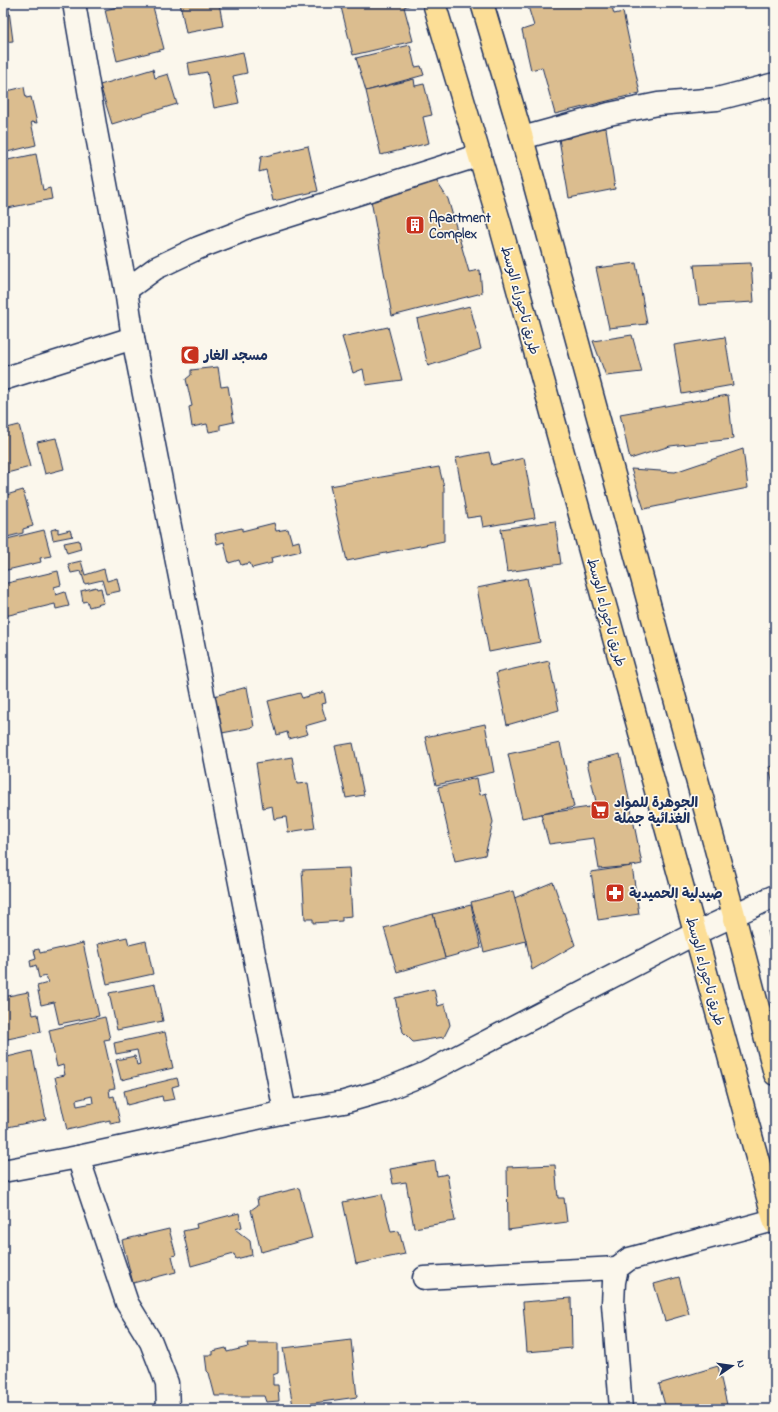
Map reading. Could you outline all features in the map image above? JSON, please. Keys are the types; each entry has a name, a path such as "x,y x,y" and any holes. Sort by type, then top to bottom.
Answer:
{"main road":[{"name":"طريق تاجوراء الوسط","path":"434,3 500,224 775,1222"},
{"path":"482,3 522,138 734,915 775,1074"}],"street":[{"path":"74,3 126,290 133,338 286,1112"},
{"path":"522,138 608,114 658,104 717,99 775,84"},
{"path":"126,290 156,268 205,245 250,228 480,155"},
{"path":"3,379 133,338"},
{"path":"3,1171 78,1157 286,1112 344,1102 382,1091 424,1074 696,933 775,896"},
{"path":"78,1157 127,1303 151,1342 167,1383 168,1409"},
{"path":"424,1278 617,1268 629,1259 635,1257 775,1222"},
{"path":"617,1268 614,1282 613,1304 621,1409"}],"building":[{"path":"3,3 8,3 13,41 3,42"},
{"path":"135,3 152,3 164,49 117,61 105,10"},
{"path":"180,3 219,3 223,26 186,33"},
{"path":"340,3 410,3 410,5 404,7 413,41 353,55"},
{"path":"527,3 611,3 614,14 623,12 640,93 555,114 542,67 531,70 522,30 534,26"},
{"path":"410,45 415,67 421,66 424,75 366,91 356,58"},
{"path":"243,52 247,73 233,76 239,103 214,108 207,72 190,75 188,63"},
{"path":"153,69 155,78 168,74 177,104 112,124 100,85"},
{"path":"414,79 415,86 424,84 432,115 423,117 429,143 381,155 366,91"},
{"path":"24,87 26,98 31,97 37,123 31,122 36,145 3,153 3,92"},
{"path":"606,128 615,189 569,198 559,139 570,138 571,135 582,129"},
{"path":"308,146 318,191 273,201 266,170 259,172 261,157"},
{"path":"36,154 43,190 50,188 52,199 3,209 3,161"},
{"name":"Apartment Complex","path":"435,179 448,199 469,272 480,270 482,293 392,316 371,200"},
{"path":"636,263 647,324 609,328 596,268"},
{"path":"751,263 754,302 699,305 694,265"},
{"path":"470,306 481,349 428,366 417,319"},
{"path":"388,327 402,380 366,385 363,369 353,373 342,337"},
{"path":"632,335 642,372 606,376 593,341"},
{"path":"725,337 733,385 682,394 674,345"},
{"path":"218,367 221,387 228,386 234,422 220,425 220,430 209,432 207,424 192,427 189,407 192,406 186,379 191,375 191,370"},
{"path":"728,395 733,439 670,446 630,459 620,414"},
{"path":"19,425 30,467 3,474 3,429"},
{"path":"56,438 64,469 45,474 37,442"},
{"path":"743,449 748,488 644,509 631,469 675,472"},
{"path":"489,452 492,465 524,458 535,518 483,527 481,516 467,518 456,458"},
{"path":"439,467 444,487 444,541 347,561 330,486"},
{"path":"23,490 33,526 23,529 23,533 3,538 3,496"},
{"path":"555,521 561,564 507,572 501,529"},
{"path":"274,523 276,531 288,529 292,543 299,541 301,551 271,558 272,563 252,568 250,563 241,565 239,560 229,563 224,542 217,544 215,534 242,528 242,531"},
{"path":"58,528 58,533 70,530 73,536 53,540 51,530"},
{"path":"44,530 51,556 40,558 41,562 3,571 3,540"},
{"path":"79,540 81,549 67,553 64,543"},
{"path":"81,561 85,575 104,569 107,581 117,578 120,591 106,594 102,580 85,584 81,571 71,573 68,564"},
{"path":"58,571 61,585 54,587 56,595 65,592 69,606 56,609 55,604 5,616 7,623 3,624 3,584"},
{"path":"527,578 540,642 489,652 477,588"},
{"path":"96,587 97,589 101,588 104,603 89,607 87,601 83,602 81,591"},
{"path":"549,661 559,710 507,725 496,673"},
{"path":"247,687 254,727 222,733 214,696"},
{"path":"324,692 326,703 321,704 326,720 305,726 308,734 289,739 287,732 277,735 268,701 300,693 302,698"},
{"path":"485,724 494,772 436,785 425,737"},
{"path":"353,743 364,795 346,798 335,746"},
{"path":"560,743 574,807 522,818 508,754"},
{"name":"الجوهرة للمواد الغذائية جملة","path":"620,754 642,864 599,869 594,838 549,844 541,814 597,806 587,762"},
{"path":"292,757 297,784 308,783 315,828 288,832 286,817 274,819 272,806 263,808 256,763"},
{"path":"775,766 775,793 769,767"},
{"path":"477,778 480,795 486,793 493,822 485,855 455,861 438,787"},
{"name":"صيدلية الحميدية","path":"632,866 639,914 598,920 591,872"},
{"path":"349,868 352,916 342,917 342,921 313,923 313,919 305,919 302,870"},
{"path":"553,882 575,945 532,970 526,941 512,899"},
{"path":"513,891 526,941 484,952 471,902"},
{"path":"471,905 481,948 445,958 433,914"},
{"path":"433,914 445,958 397,972 384,928"},
{"path":"775,929 775,952 773,953 768,931"},
{"path":"127,937 129,945 146,941 153,974 107,984 98,944"},
{"path":"83,943 99,1016 59,1024 54,1002 41,1005 37,986 48,983 46,976 39,978 36,965 31,967 30,961 36,959 34,950 39,949 40,953"},
{"path":"155,984 163,1021 117,1030 109,993"},
{"path":"434,989 438,1006 445,1004 450,1025 444,1037 413,1042 403,1032 395,998"},
{"path":"28,992 33,1015 38,1014 41,1032 3,1040 3,997"},
{"path":"105,1017 110,1039 104,1040 115,1088 109,1089 110,1097 114,1096 120,1122 110,1124 110,1120 67,1130 55,1077 65,1075 63,1065 57,1067 49,1030","holes":["92,1096 93,1103 77,1106 76,1100"]},
{"path":"165,1032 173,1068 121,1080 116,1060 135,1056 137,1065 140,1064 137,1050 116,1054 114,1043"},
{"path":"32,1051 46,1119 3,1128 3,1111 7,1111 3,1092 3,1058"},
{"path":"177,1078 179,1085 172,1087 175,1099 163,1101 162,1096 127,1105 124,1091"},
{"path":"435,1161 437,1176 447,1174 455,1221 414,1228 406,1182 393,1184 390,1169"},
{"path":"555,1165 558,1198 564,1198 567,1222 508,1230 507,1167"},
{"path":"299,1188 312,1238 261,1252 251,1210 258,1205 257,1198"},
{"path":"382,1194 391,1232 399,1231 405,1254 356,1264 343,1202"},
{"path":"239,1213 242,1227 235,1229 250,1241 252,1255 236,1259 234,1254 191,1266 183,1231 197,1228 196,1224"},
{"path":"169,1229 176,1255 172,1256 176,1272 133,1283 122,1240"},
{"path":"679,1277 689,1314 665,1321 654,1284"},
{"path":"571,1298 572,1348 527,1352 523,1302"},
{"path":"351,1340 357,1397 293,1406 283,1348"},
{"path":"247,1343 278,1343 278,1373 273,1375 273,1385 278,1385 279,1401 266,1402 264,1396 215,1396 209,1373 207,1371 205,1355 213,1355 213,1351 226,1348 227,1352 248,1347"},
{"path":"718,1366 728,1409 666,1409 659,1384"}],"place":[{"name":"Apartment Complex","path":"415,225"},
{"name":"مسجد الغار","path":"190,355"},
{"name":"الجوهرة للمواد الغذائية جملة","path":"600,810"},
{"name":"صيدلية الحميدية","path":"615,893"}]}
